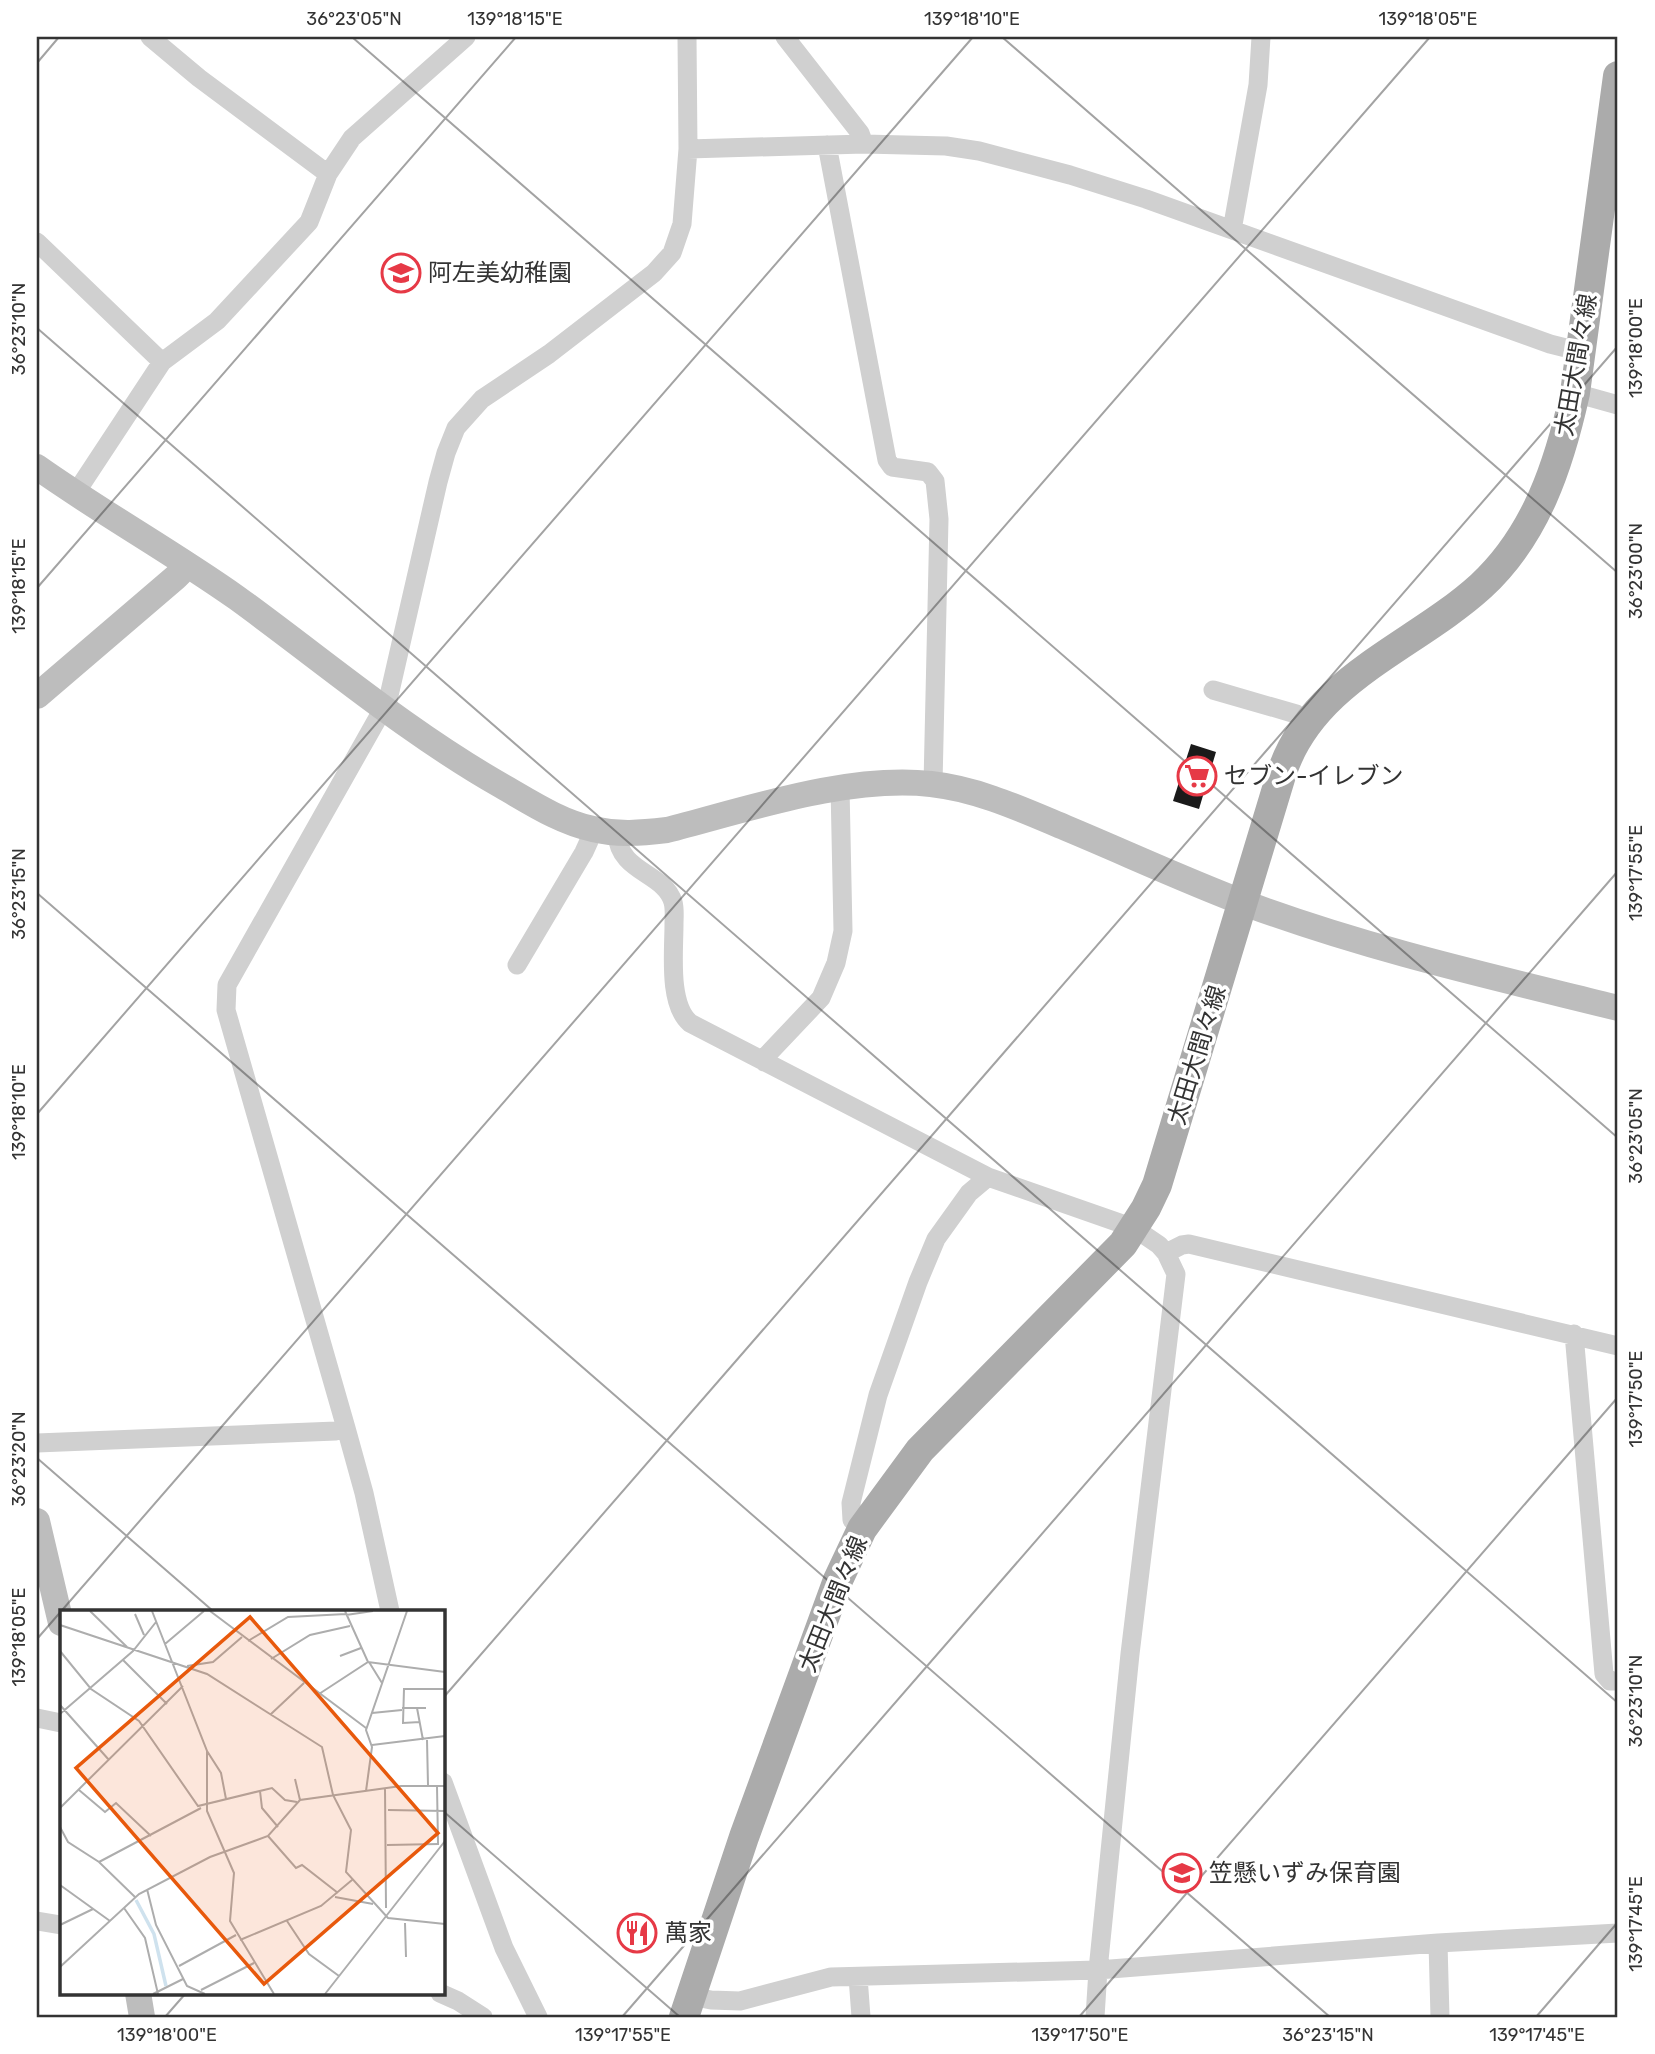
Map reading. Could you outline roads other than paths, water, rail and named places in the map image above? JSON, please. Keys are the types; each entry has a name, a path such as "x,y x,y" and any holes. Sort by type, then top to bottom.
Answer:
{"main road":[{"name":"太田大間々線","path":"688,2006 744,1837 829,1605 862,1529 920,1450 1123,1244 1157,1185 1287,755 1324,704 1350,681 1457,606 1501,565 1516,546 1543,500 1564,442 1576,393 1612,159 1618,76"}],"street":[{"path":"150,37 328,174"},
{"path":"75,494 162,362 217,321 309,222 328,174 352,138 466,37"},
{"path":"390,1610 364,1493 226,1010 227,985 383,709 393,685 438,482 456,428 482,399 549,354 667,261 680,235 688,149 687,37"},
{"path":"785,37 860,133 864,144"},
{"path":"1232,230 1258,85 1261,37"},
{"path":"688,149 864,144 946,146 979,151 1070,175 1550,344 1582,352"},
{"path":"827,145 887,460 892,467 928,472 935,481 939,519 933,784"},
{"path":"37,242 162,362"},
{"path":"1576,393 1618,405"},
{"path":"37,467 236,598 383,709 478,772 555,815 591,829 617,834 667,830 840,787 887,783 933,784 975,793 1012,806 1243,902 1349,940 1618,1008"},
{"path":"37,696 188,565"},
{"path":"1213,690 1296,715 1308,723"},
{"path":"764,1062 768,1054 821,999 836,963 843,930 840,787"},
{"path":"517,965 584,852 591,829"},
{"path":"617,834 617,844 623,856 663,888 673,902 676,997 683,1017 699,1029 988,1177 1133,1228 1150,1238 1166,1253 1176,1274 1130,1654 1095,2017"},
{"path":"862,1529 852,1520 851,1503 878,1395 895,1345 936,1239 970,1193 988,1177"},
{"path":"1166,1253 1189,1244 1618,1346"},
{"path":"1574,1334 1604,1674 1611,1681 1618,1681"},
{"path":"37,1443 336,1431 346,1428"},
{"path":"37,1521 60,1619"},
{"path":"37,1718 60,1723"},
{"path":"444,1785 504,1948 538,2017"},
{"path":"37,1921 60,1925"},
{"path":"688,2006 710,2000 740,2001 831,1977 1098,1970 1437,1943 1618,1933"},
{"path":"1437,1943 1440,2017"},
{"path":"858,1977 861,2017"},
{"path":"138,1994 142,2017"},
{"path":"442,1994 483,2017"}],"place":[{"name":"阿左美幼稚園","path":"401,273"},
{"name":"セブン-イレブン","path":"1197,776"},
{"name":"笠懸いずみ保育園","path":"1182,1873"},
{"name":"萬家","path":"637,1933"}]}
